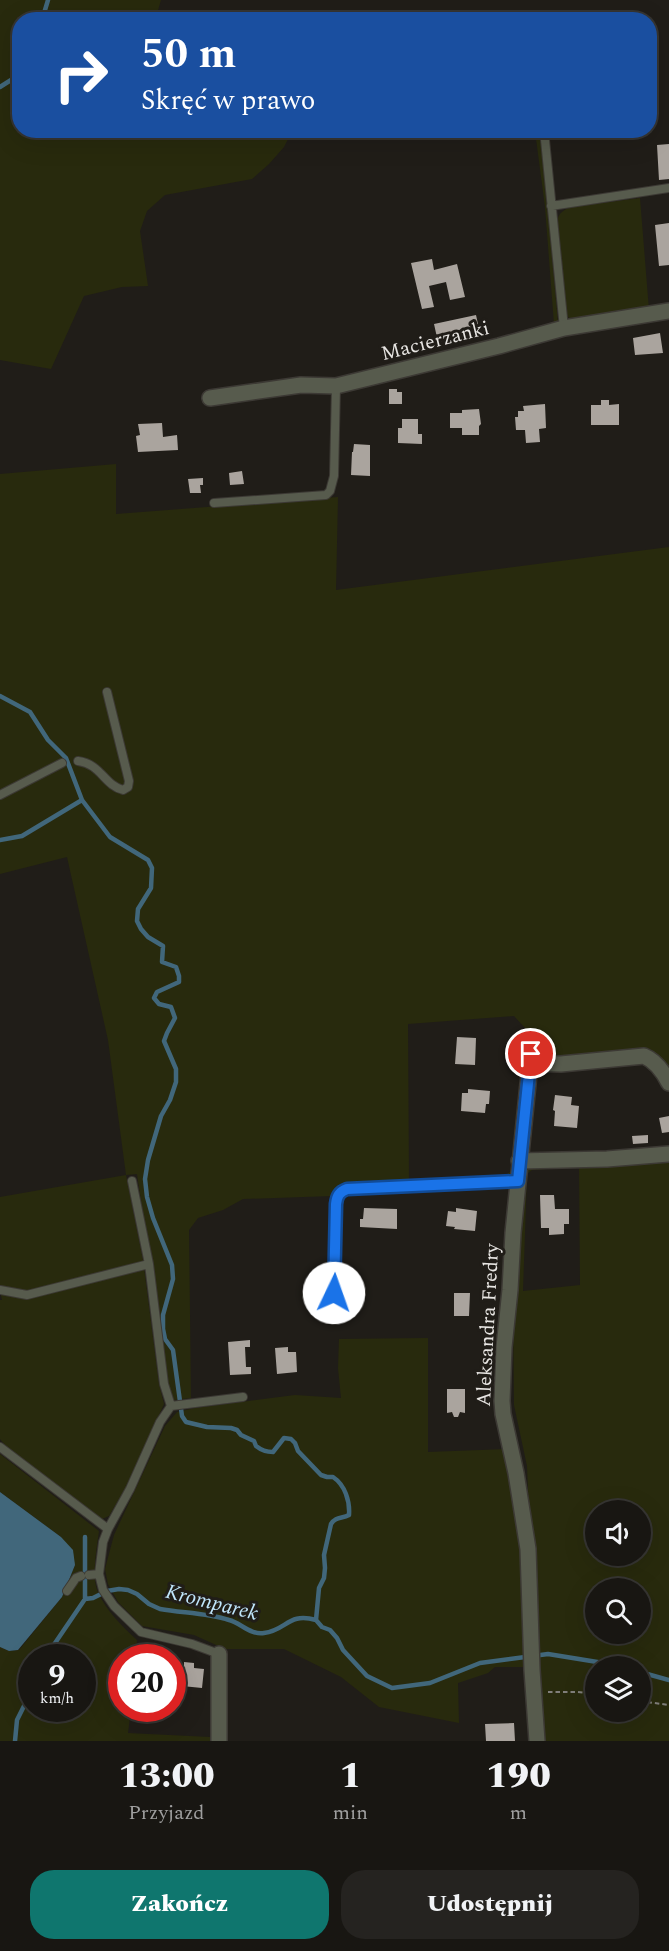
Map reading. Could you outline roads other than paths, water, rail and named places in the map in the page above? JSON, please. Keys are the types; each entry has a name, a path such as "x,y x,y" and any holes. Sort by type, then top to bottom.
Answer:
{"street":[{"name":"Macierzanki","path":"210,398 301,385 336,386 564,328 669,311"},
{"name":"Aleksandra Fredry","path":"537,1741 528,1549 502,1401 504,1347 519,1161 531,1058 561,1064 644,1056 652,1059 659,1066 669,1083"},
{"path":"519,1161 607,1159 669,1154"},
{"path":"219,1654 219,1741"}],"lane":[{"path":"545,138 564,328"},
{"path":"551,206 669,188"},
{"path":"214,503 326,495 330,491 334,476 336,386"},
{"path":"78,761 95,766 116,788 123,790 128,787 129,781 107,692"},
{"path":"0,795 62,763"},
{"path":"132,1181 149,1264 164,1384 174,1405"},
{"path":"334,1293 336,1204 337,1196 341,1191 518,1181"},
{"path":"0,1290 27,1295 149,1264"},
{"path":"219,1654 192,1644 141,1632 114,1606 103,1590 99,1574 103,1542 108,1529 130,1489 160,1422 174,1405 243,1397"},
{"path":"0,1447 108,1529"},
{"path":"67,1591 76,1578 99,1574"}],"water":[{"path":"0,1492 61,1537 73,1550 75,1565 62,1597 23,1644 18,1644 18,1650 9,1651 0,1647"}],"waterway":[{"path":"44,12 48,0"},
{"path":"0,87 12,80"},
{"path":"0,696 30,712 48,740 66,758 82,800 110,837 148,860 152,868 151,888 138,909 137,921 148,937 163,946 162,962 176,967 179,976 179,982 157,992 154,998 159,1004 171,1007 175,1018 164,1041 176,1069 176,1082 161,1116 145,1179 153,1218 172,1265 173,1279 163,1315 165,1339 173,1350 182,1416 186,1422 237,1430 241,1435 254,1441 256,1446 268,1452 273,1452 284,1438 291,1439 298,1451 321,1475 333,1477 344,1489 349,1504 349,1515 331,1524 324,1555 324,1578 319,1588 316,1620"},
{"path":"0,840 22,836 82,800"},
{"path":"85,1537 85,1599"},
{"name":"Kromparek","path":"54,1644 85,1599 119,1589 137,1594 149,1604 160,1609 221,1618 259,1633 278,1629 299,1618 316,1620 322,1627 330,1630 343,1650 367,1676 392,1688 430,1683 480,1663 548,1654 585,1660"},
{"name":"Kromparek","path":"651,1675 669,1680"},
{"name":"Kromparek","path":"15,1741 18,1718"}]}
